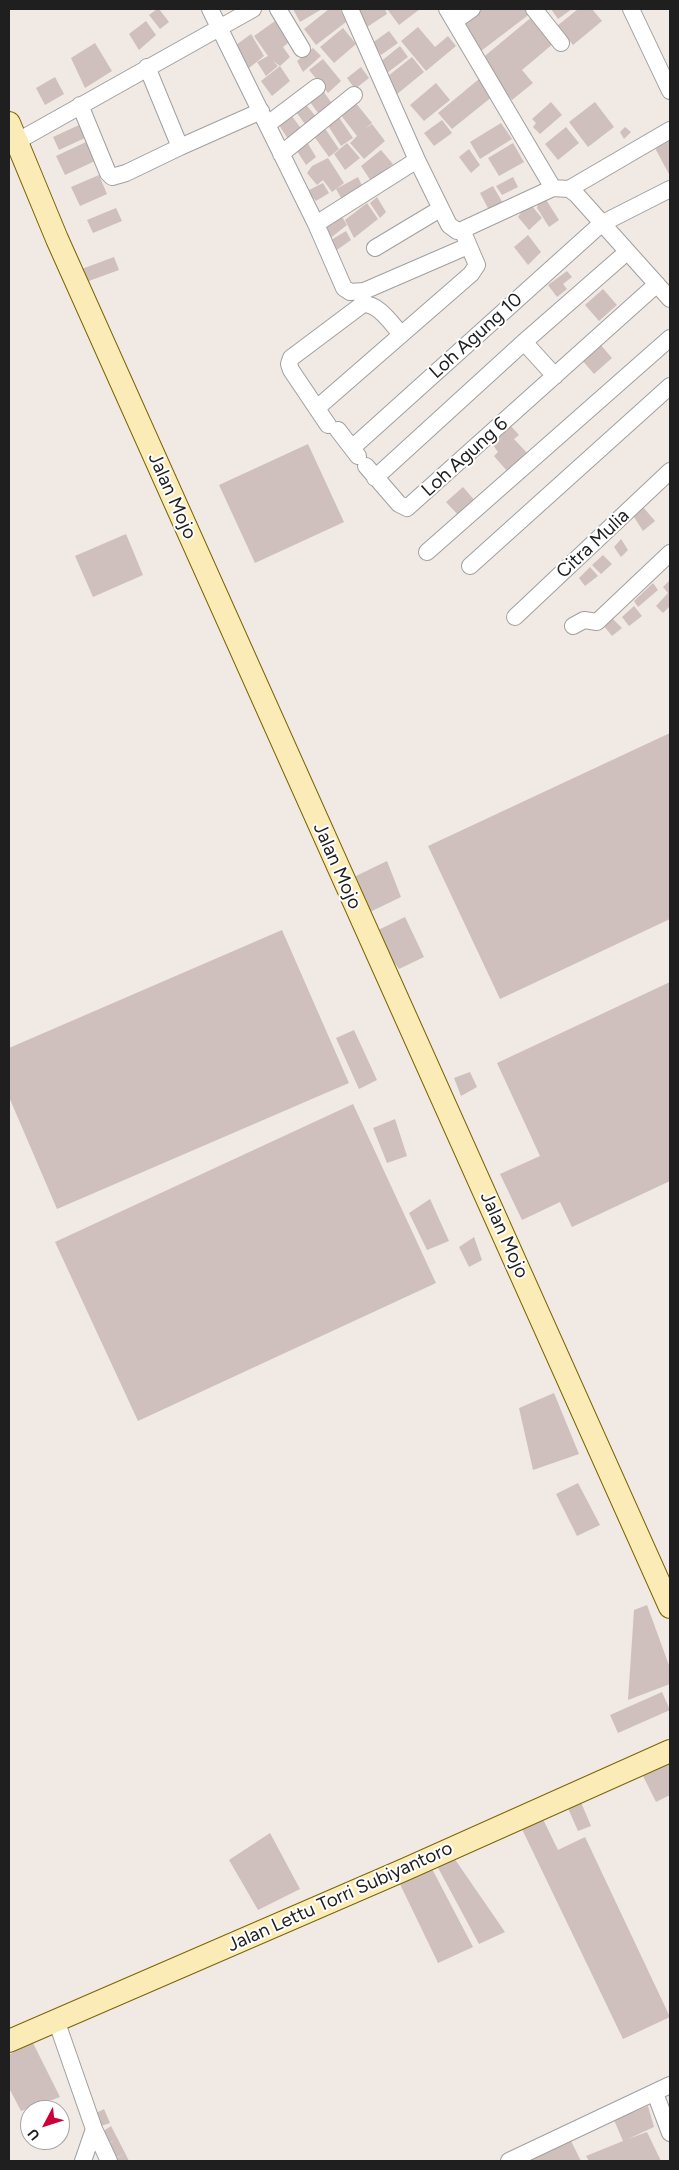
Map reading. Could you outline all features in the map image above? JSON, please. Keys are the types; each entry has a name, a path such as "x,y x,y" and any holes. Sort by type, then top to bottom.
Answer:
{"street":[{"path":"210,9 316,224 341,284 350,292 364,291 468,246"},
{"path":"12,133 80,105 253,9"},
{"path":"278,9 302,49"},
{"path":"350,9 417,160 440,209 450,225 457,231 462,230 553,188 569,189 576,194 670,299"},
{"path":"472,9 451,15 553,188"},
{"path":"534,9 561,43"},
{"path":"631,9 670,90"},
{"path":"147,67 180,148"},
{"path":"80,105 108,173 112,177 126,173 180,148 264,118 317,87"},
{"path":"281,154 354,95"},
{"path":"569,189 670,130"},
{"name":"Jalan Mojo","path":"12,133 336,864 496,1215 670,1607"},
{"path":"316,224 417,160"},
{"name":"Loh Agung 10","path":"363,463 601,224 670,189"},
{"path":"375,248 440,209"},
{"path":"317,408 471,274 477,266 462,230"},
{"path":"401,334 378,309 371,304 363,304 291,358 289,364 291,370 317,408 363,463 524,342 620,258"},
{"name":"Loh Agung 6","path":"363,463 399,504 407,508 657,284"},
{"path":"426,552 670,338"},
{"path":"524,342 555,376"},
{"path":"470,566 670,386"},
{"name":"Citra Mulia","path":"515,616 670,471"},
{"path":"573,626 584,620 597,622 670,553"},
{"name":"Jalan Lettu Torri Subiyantoro","path":"9,2041 406,1869 670,1751"},
{"path":"56,2020 94,2129 109,2161"},
{"path":"518,2159 670,2085"},
{"path":"655,2093 670,2134"},
{"path":"83,2161 94,2129"}],"building":[{"path":"157,9 169,22 160,29 149,15"},
{"path":"293,9 322,9 300,22"},
{"path":"329,9 340,9 346,22 316,45 304,29"},
{"path":"356,9 385,9 387,14 367,27"},
{"path":"387,9 420,9 399,25"},
{"path":"477,9 528,9 531,13 481,51 460,22"},
{"path":"551,9 572,9 558,19"},
{"path":"578,9 592,9 602,21 573,45 557,26"},
{"path":"533,16 554,43 522,70 533,83 512,100 480,60"},
{"path":"146,21 156,35 139,50 129,34"},
{"path":"275,21 288,43 283,47 290,57 280,66 273,61 278,66 266,76 257,62 268,56 254,36"},
{"path":"418,27 435,47 448,36 456,46 426,71 401,41"},
{"path":"343,28 356,44 334,63 320,47"},
{"path":"389,31 398,43 381,55 372,43"},
{"path":"251,34 264,56 249,68 236,45"},
{"path":"95,43 112,71 85,88 71,58"},
{"path":"400,46 408,57 387,73 379,63"},
{"path":"313,48 321,56 303,72 297,61"},
{"path":"412,57 424,72 396,95 383,80"},
{"path":"323,59 341,81 328,93 309,70"},
{"path":"280,66 290,81 272,96 261,81"},
{"path":"361,67 369,78 355,89 347,78"},
{"path":"55,77 64,94 45,105 36,88"},
{"path":"479,79 493,96 452,129 438,113"},
{"path":"436,83 450,100 424,121 410,105"},
{"path":"321,88 333,105 321,117 307,98"},
{"path":"302,100 318,119 308,128 293,108"},
{"path":"355,102 372,123 365,129 372,124 385,141 364,159 350,143 357,136 340,114"},
{"path":"551,102 562,115 540,134 533,127 536,123 532,119"},
{"path":"595,102 614,127 588,147 569,122"},
{"path":"288,111 303,131 290,142 277,122"},
{"path":"336,113 353,138 341,146 325,121"},
{"path":"442,120 452,133 434,146 424,133"},
{"path":"501,123 512,139 480,159 470,142"},
{"path":"79,125 85,138 59,150 53,137"},
{"path":"324,127 339,149 329,157 313,135"},
{"path":"566,127 579,143 558,160 545,144"},
{"path":"625,127 631,132 624,139 620,132"},
{"path":"670,137 670,176 655,148"},
{"path":"86,142 95,161 65,175 56,156"},
{"path":"307,142 316,157 306,165 297,151"},
{"path":"347,143 360,158 345,170 334,154"},
{"path":"513,143 524,162 499,176 488,158"},
{"path":"469,149 480,165 471,173 459,157"},
{"path":"381,150 393,164 371,181 361,166"},
{"path":"328,158 344,183 332,192 323,180 317,185 307,173 312,166"},
{"path":"99,175 107,194 80,206 71,187"},
{"path":"358,177 364,190 344,203 336,189"},
{"path":"513,177 518,187 502,195 496,186"},
{"path":"323,183 329,193 316,201 307,191"},
{"path":"493,186 504,205 490,212 480,193"},
{"path":"377,197 386,212 380,218 370,203"},
{"path":"545,198 559,220 549,227 537,208 539,201"},
{"path":"367,203 378,219 354,238 345,220"},
{"path":"531,205 542,218 529,230 518,217 522,211"},
{"path":"116,208 122,221 93,233 87,220"},
{"path":"338,210 347,225 328,240 318,223"},
{"path":"346,231 351,240 334,252 326,243"},
{"path":"528,235 541,252 528,265 514,247"},
{"path":"114,257 119,270 86,282 79,270"},
{"path":"567,271 572,277 563,284 567,289 557,297 548,285"},
{"path":"603,289 617,305 599,321 585,305"},
{"path":"600,344 612,358 594,374 582,360"},
{"path":"510,425 519,435 514,439 528,454 507,471 494,456 498,452 490,441"},
{"path":"308,444 344,522 255,563 219,485"},
{"path":"463,487 476,502 459,516 446,502"},
{"path":"643,507 655,521 643,531 634,517"},
{"path":"126,534 143,575 93,597 75,556"},
{"path":"621,539 628,550 621,557 614,547"},
{"path":"603,555 612,564 601,574 592,565"},
{"path":"590,567 598,576 585,586 579,578"},
{"path":"670,580 670,606 663,613 656,606 668,593 663,587"},
{"path":"653,583 658,590 638,607 634,601"},
{"path":"634,606 642,616 629,626 622,617"},
{"path":"613,619 622,628 612,636 603,625"},
{"path":"670,733 670,919 500,999 428,846"},
{"path":"387,861 401,897 370,912 354,877"},
{"path":"405,917 424,957 399,969 372,933"},
{"path":"282,930 349,1083 57,1209 9,1097 9,1048"},
{"path":"670,982 670,1181 572,1227 560,1202 522,1220 500,1174 540,1156 497,1063"},
{"path":"354,1030 377,1080 359,1089 336,1038"},
{"path":"470,1072 477,1087 461,1096 454,1078"},
{"path":"353,1104 436,1283 138,1421 55,1242"},
{"path":"395,1119 407,1156 387,1163 373,1128"},
{"path":"430,1199 449,1241 427,1250 409,1213"},
{"path":"474,1237 482,1260 469,1267 459,1247"},
{"path":"554,1393 579,1454 533,1470 519,1408"},
{"path":"578,1483 600,1525 577,1536 556,1494"},
{"path":"647,1605 670,1668 670,1684 628,1700 634,1610"},
{"path":"662,1692 670,1710 618,1733 610,1715"},
{"path":"670,1762 670,1795 656,1802 642,1774"},
{"path":"580,1800 591,1826 578,1831 567,1806"},
{"path":"541,1815 558,1850 585,1837 670,2017 623,2039 520,1825"},
{"path":"270,1833 300,1889 258,1910 229,1860"},
{"path":"454,1858 505,1932 479,1944 436,1864"},
{"path":"430,1865 473,1947 438,1963 398,1880"},
{"path":"32,2041 60,2097 52,2100 20,2100 20,2109 9,2088 9,2055"},
{"path":"648,2106 654,2127 628,2139 647,2132 661,2161 589,2161 586,2156 623,2141 614,2120"},
{"path":"104,2109 110,2123 95,2128 92,2115"},
{"path":"111,2126 125,2153 112,2160 105,2146 115,2140 105,2145 99,2134"},
{"path":"571,2141 581,2161 534,2161 532,2158"},
{"path":"125,2153 129,2161 112,2161"}]}
